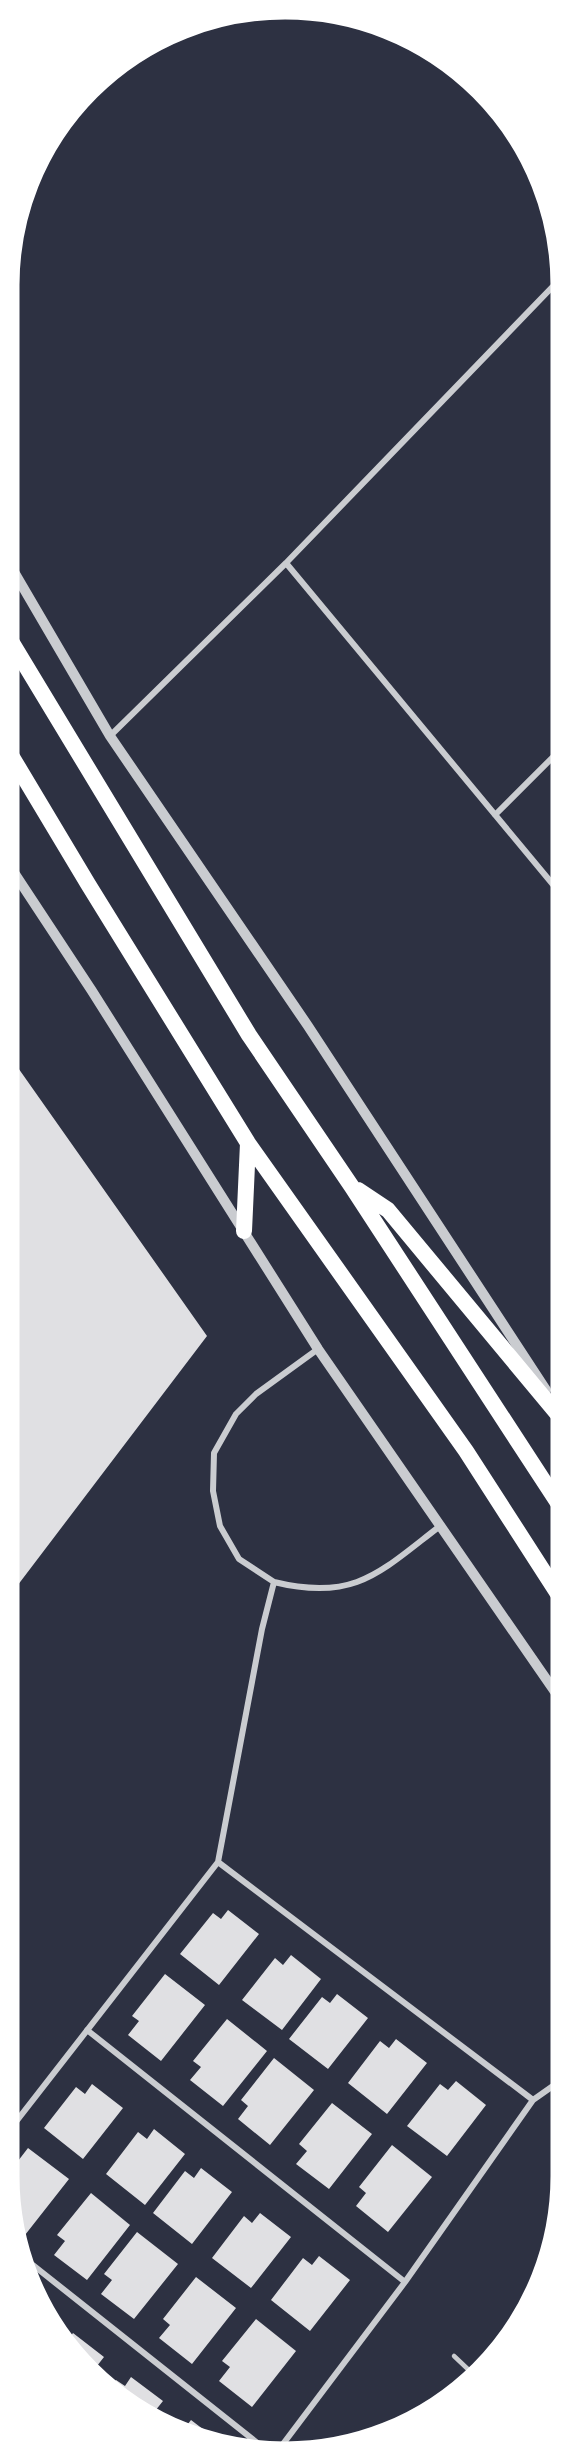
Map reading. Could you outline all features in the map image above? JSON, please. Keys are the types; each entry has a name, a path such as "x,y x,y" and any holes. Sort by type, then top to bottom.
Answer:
{"highway":[{"path":"18,653 249,1035 352,1186 552,1493"},
{"path":"18,766 248,1143 466,1451 552,1585"},
{"path":"18,773 25,777"},
{"path":"244,1231 248,1143"},
{"path":"352,1186 388,1210 552,1407"}],"street":[{"path":"110,735 286,563 552,287"},
{"path":"286,563 552,884"},
{"path":"18,580 110,735 314,1036 552,1400"},
{"path":"495,815 552,758"},
{"path":"18,880 92,991 318,1349 552,1687"},
{"path":"318,1349 256,1394 236,1414 214,1453 213,1491 220,1526 239,1559 274,1582 296,1588 342,1588 361,1582 384,1569 440,1526"},
{"path":"18,2119 219,1862 262,1629 274,1582"},
{"path":"219,1862 533,2100"},
{"path":"87,2030 405,2282"},
{"path":"284,2443 405,2282 533,2100 552,2086"},
{"path":"33,2265 257,2441"}],"lane":[{"path":"454,2356 469,2370"}],"building":[{"path":"18,1068 207,1336 18,1585"},
{"path":"228,1910 259,1934 219,1985 180,1954 213,1913 221,1919"},
{"path":"291,1955 321,1979 282,2030 242,2000 275,1958 283,1965"},
{"path":"165,1974 205,2005 161,2061 128,2035 139,2021 132,2016"},
{"path":"337,1994 368,2018 328,2069 289,2039 322,1997 330,2003"},
{"path":"227,2019 267,2051 223,2106 190,2080 201,2067 193,2061"},
{"path":"396,2039 427,2063 387,2114 348,2083 380,2041 389,2048"},
{"path":"274,2058 314,2090 270,2145 238,2119 248,2106 241,2100"},
{"path":"456,2081 486,2105 447,2156 407,2126 440,2084 448,2090"},
{"path":"92,2084 123,2108 83,2159 44,2128 76,2087 85,2094"},
{"path":"332,2103 372,2134 329,2189 296,2164 307,2151 299,2144"},
{"path":"154,2129 185,2154 145,2205 106,2174 138,2132 147,2139"},
{"path":"392,2145 432,2177 388,2232 356,2206 366,2193 359,2187"},
{"path":"28,2148 69,2179 25,2235 20,2211 18,2161"},
{"path":"201,2168 232,2192 192,2244 153,2213 185,2171 194,2178"},
{"path":"91,2193 130,2225 87,2280 54,2255 65,2241 57,2235"},
{"path":"260,2213 291,2237 251,2288 212,2258 244,2216 252,2223"},
{"path":"137,2232 178,2264 134,2319 101,2294 112,2280 104,2274"},
{"path":"319,2256 350,2280 310,2331 271,2300 303,2258 312,2265"},
{"path":"196,2277 236,2308 192,2364 159,2338 170,2325 163,2319"},
{"path":"256,2319 296,2351 252,2407 219,2381 230,2367 222,2361"},
{"path":"73,2333 104,2357 97,2366 84,2352 71,2336"},
{"path":"131,2377 163,2401 156,2410 115,2382 116,2380 125,2386"},
{"path":"191,2420 205,2431 199,2429 187,2425"}]}
